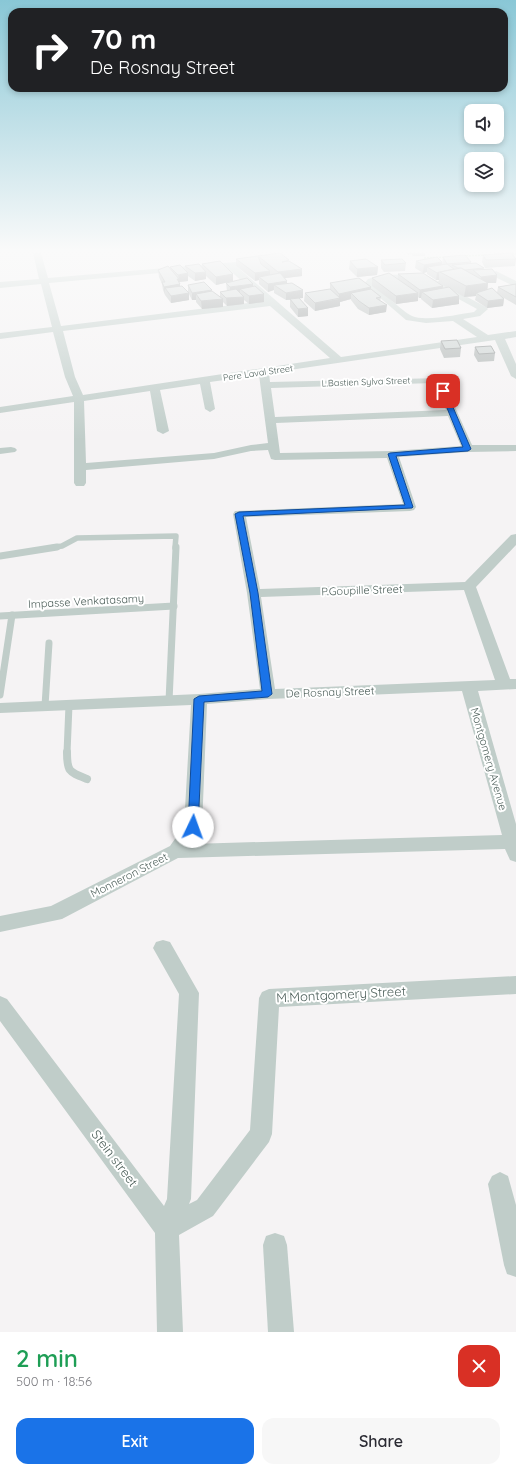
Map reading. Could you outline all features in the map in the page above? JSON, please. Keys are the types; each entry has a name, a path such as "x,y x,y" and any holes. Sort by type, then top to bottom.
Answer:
{"street":[{"path":"54,315 70,377 79,398 80,483"},
{"path":"0,336 172,315"},
{"path":"286,315 340,361"},
{"path":"406,315 409,318 426,320 468,315"},
{"path":"453,317 487,339"},
{"name":"Pere Laval Street","path":"0,410 516,334"},
{"path":"499,337 516,376"},
{"path":"264,372 272,420 275,452"},
{"path":"204,380 210,410"},
{"name":"L.Bastien Sylva Street","path":"266,385 438,380 468,449"},
{"path":"154,387 163,431"},
{"path":"272,420 453,413"},
{"path":"80,467 214,456 251,448 275,452 392,454 468,449 516,448"},
{"path":"268,694 254,593 239,514 410,507 392,454"},
{"path":"511,685 469,586 516,538"},
{"name":"P.Goupille Street","path":"254,593 469,586"},
{"name":"De Rosnay Street","path":"0,708 199,699 268,694 511,685"},
{"name":"Montgomery Avenue","path":"469,687 514,848"},
{"name":"Monneron Street","path":"0,924 55,913 176,851 193,827 199,699"},
{"path":"176,851 514,848"},
{"path":"163,948 189,993 179,1199 168,1229 170,1332"},
{"name":"M.Montgomery Street","path":"168,1229 205,1208 261,1134 269,998 516,986"},
{"name":"Stein street","path":"0,1005 168,1229"},
{"path":"500,1184 516,1265"},
{"path":"275,1245 281,1332"}],"lane":[{"path":"0,556 62,546 77,538 176,536 169,700"},
{"name":"Impasse Venkatasamy","path":"0,616 174,606"},
{"path":"0,695 12,615"},
{"path":"45,706 49,642"},
{"path":"69,705 67,766 72,773 87,779"}],"building":[{"path":"457,340 461,348 445,349 441,341"},
{"path":"491,346 495,353 479,354 475,347"}],"route":[{"path":"193,827 199,699 268,694 254,593 239,514 410,507 392,454 468,449 443,391"}]}
